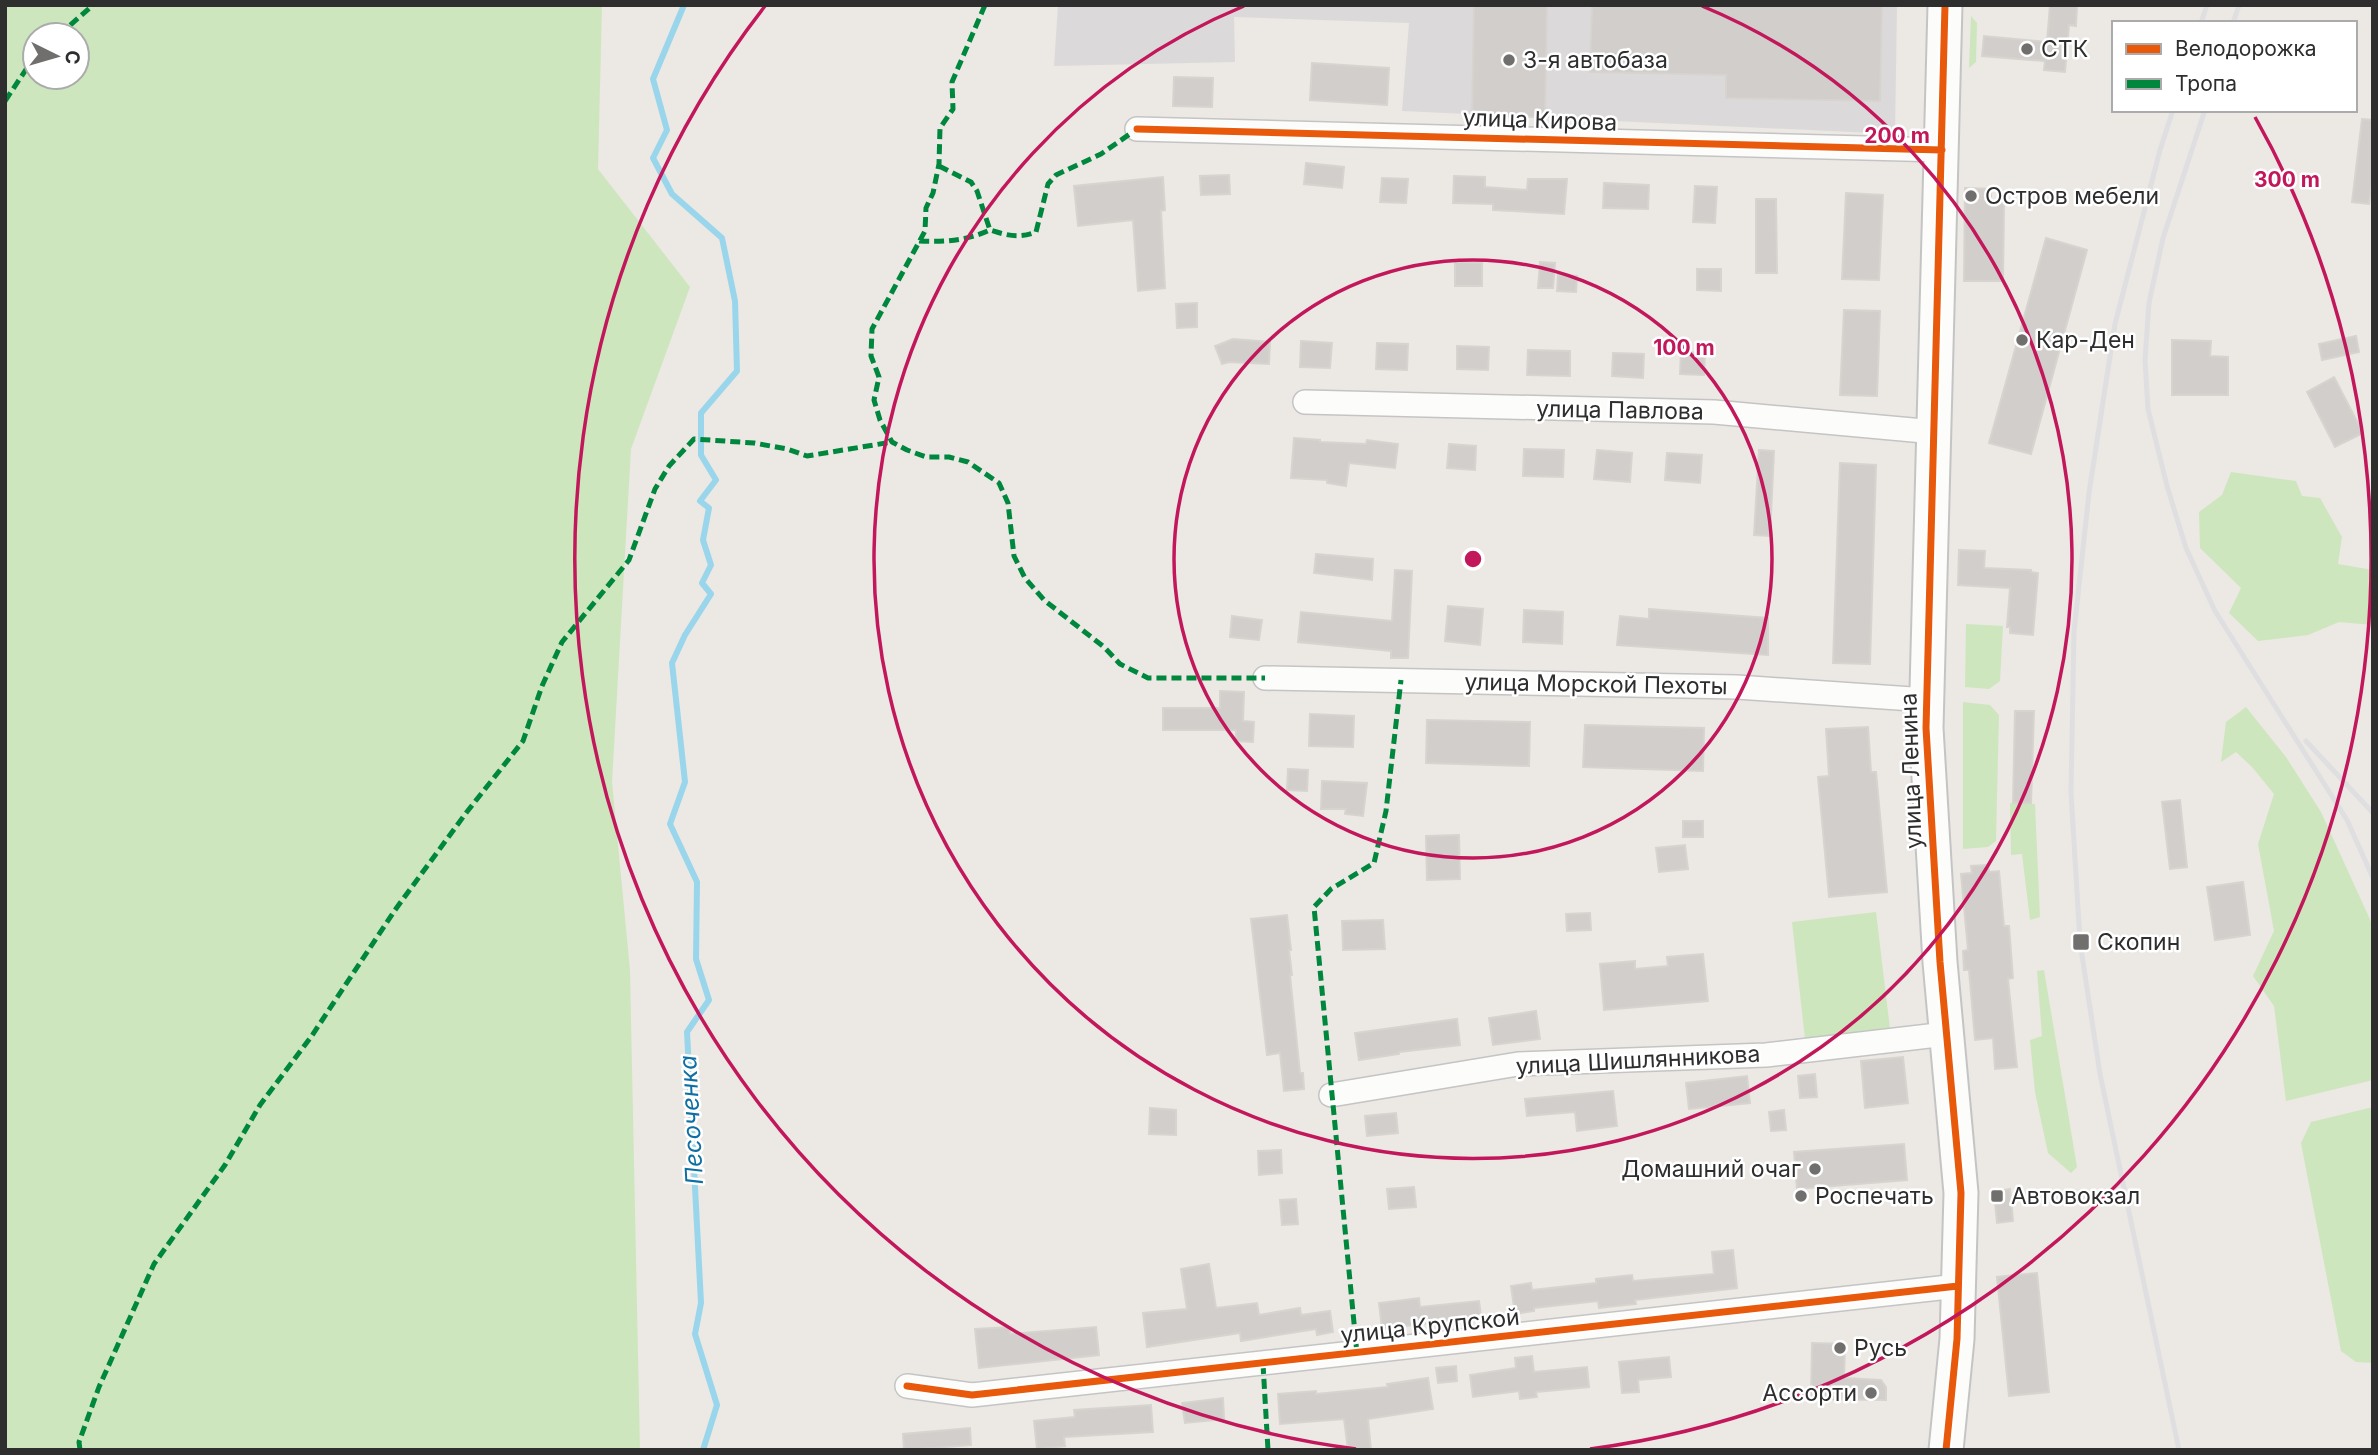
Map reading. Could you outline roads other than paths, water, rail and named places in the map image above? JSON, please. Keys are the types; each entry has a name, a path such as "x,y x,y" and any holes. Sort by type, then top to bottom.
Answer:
{"street":[{"name":"улица Ленина","path":"1945,5 1926,728 1961,1193 1957,1339 1946,1450"},
{"name":"улица Кирова","path":"1137,129 1941,150"},
{"name":"улица Павлова","path":"1305,402 1714,412 1935,432"},
{"name":"улица Морской Пехоты","path":"1265,678 1737,687 1927,700"},
{"name":"улица Шишлянникова","path":"1331,1095 1518,1064 1766,1055 1947,1034"},
{"name":"улица Крупской","path":"907,1386 972,1395 1958,1286"}],"waterway":[{"name":"Песоченка","path":"684,5 653,79 667,130 653,158 672,194 722,238 735,301 737,371 701,413 701,455 716,480 700,501 709,508 703,540 711,565 702,583 711,594 685,635 672,663 685,782 670,824 697,882 696,959 709,1000 687,1032 701,1303 695,1334 717,1405 703,1450"}],"railway":[{"path":"2202,21 2207,5"},
{"path":"2234,21 2239,5"},
{"path":"2172,112 2115,324 2089,493 2074,632 2071,792 2080,942 2100,1074 2179,1450"},
{"path":"2204,112 2163,238 2149,303 2145,360 2148,409 2186,548 2215,611 2347,820 2373,878"},
{"path":"2306,741 2373,813"}],"place":[{"name":"СТК","path":"2027,49"},
{"name":"3-я автобаза","path":"1509,60"},
{"name":"Остров мебели","path":"1971,196"},
{"name":"Кар-Ден","path":"2022,340"},
{"name":"Скопин","path":"2081,942"},
{"name":"Домашний очаг","path":"1815,1169"},
{"name":"Роспечать","path":"1801,1196"},
{"name":"Автовокзал","path":"1997,1196"},
{"name":"Русь","path":"1840,1348"},
{"name":"Ассорти","path":"1871,1393"}]}
